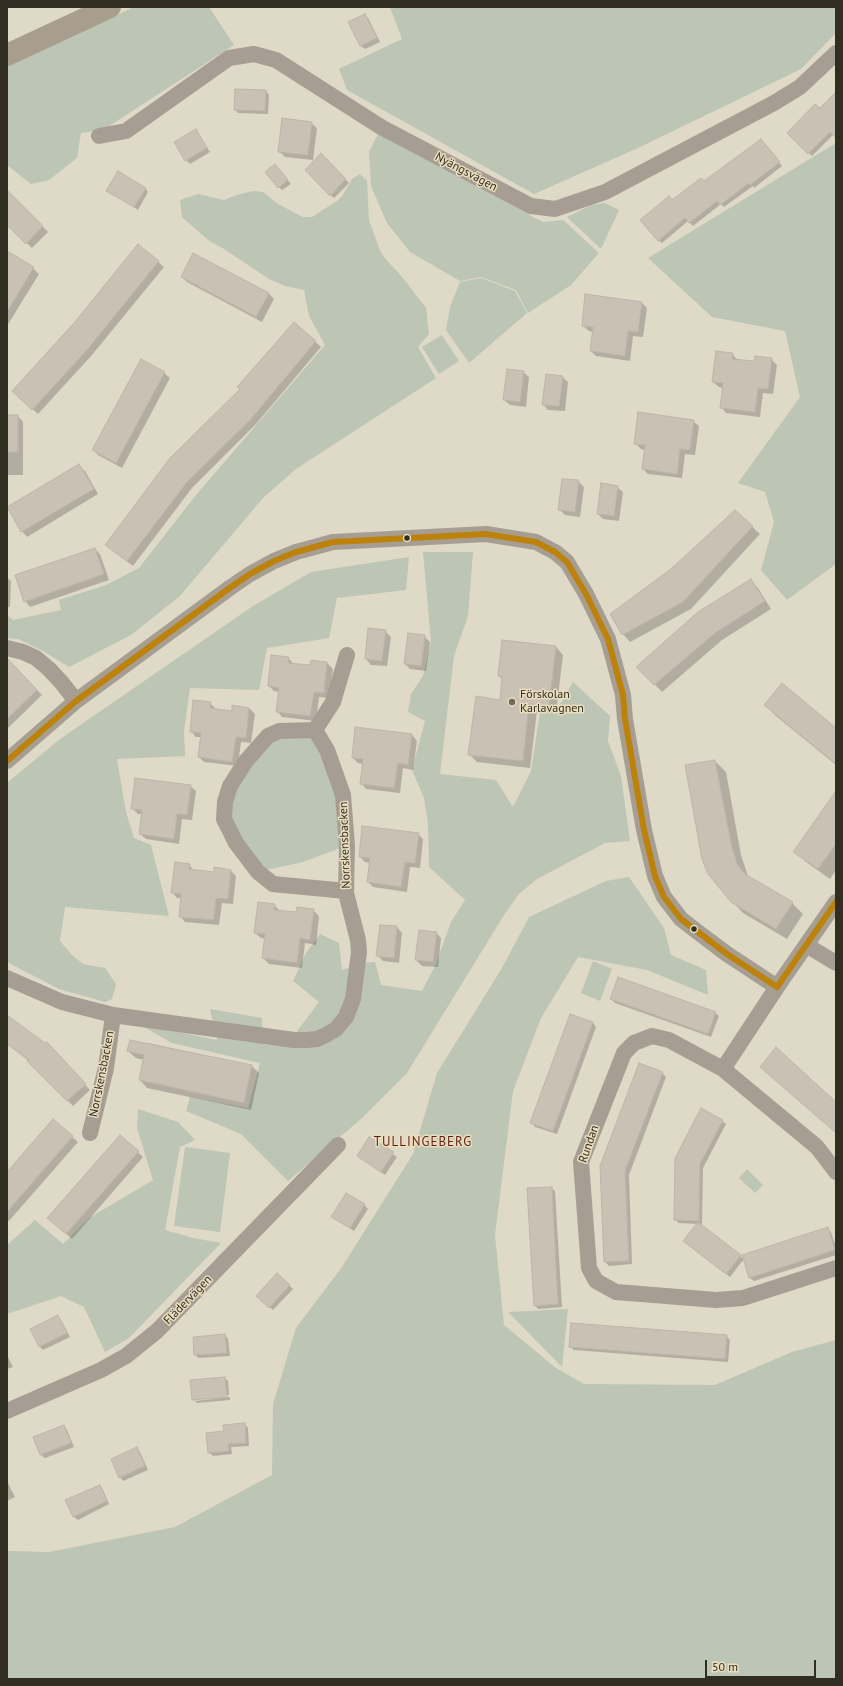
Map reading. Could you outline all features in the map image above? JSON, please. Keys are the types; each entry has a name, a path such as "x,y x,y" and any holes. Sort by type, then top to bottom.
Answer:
{"main road":[{"path":"7,55 110,7"}],"street":[{"name":"Nyängsvägen","path":"99,136 126,131 229,58 254,54 276,60 381,127 532,206 555,209 605,192 774,103 800,87 836,53"},
{"path":"7,761 76,701 250,574 274,561 296,552 333,542 486,534 536,542 555,552 567,562 586,594 608,639 623,695 625,719 644,830 655,876 664,897 681,919 727,954 777,986"},
{"path":"7,648 23,652 36,658 62,683 76,701"},
{"path":"346,891 273,884 258,872 236,843 224,819 225,802 230,786 246,760 268,736 279,731 315,730 333,702 347,655"},
{"name":"Norrskensbacken","path":"7,978 62,1002 113,1015 294,1040 307,1040 326,1035 342,1023 353,999 359,952 356,929 346,891 347,846 343,795 327,750 315,730"},
{"path":"723,1069 777,986 836,902"},
{"path":"806,944 836,964"},
{"name":"Norrskensbacken","path":"90,1134 106,1068 113,1015"},
{"name":"Rundan","path":"836,1172 817,1148 723,1069 670,1040 652,1036 634,1043 624,1053 581,1162 588,1268 596,1281 616,1292 716,1300 743,1298 836,1268"},
{"name":"Flädervägen","path":"7,1411 101,1370 126,1356 158,1331 338,1145"}],"green space":[{"path":"134,7 209,7 234,45 103,130 81,133 77,158 49,180 31,184 7,165 7,67"},
{"path":"390,7 836,7 836,33 801,69 638,148 534,194 347,90 339,69 402,39"},
{"path":"381,128 531,207 529,215 543,222 563,220 599,253 571,285 528,313 516,290 481,277 460,281 410,252 387,223 371,186 369,152"},
{"path":"836,143 836,564 787,600 761,570 774,522 765,492 738,483 800,397 785,331 712,317 648,258"},
{"path":"360,174 367,181 369,220 379,248 383,256 403,278 426,308 429,334 418,347 436,378 296,469 263,498 180,596 131,635 69,667 43,651 18,639 7,638 7,615 13,620 61,610 59,600 106,585 139,568 196,495 325,345 309,316 304,290 285,286 269,279 208,240 182,217 180,200 198,194 224,200 244,193 254,191 263,192 278,204 303,217 312,217 337,201 343,195 352,179"},
{"path":"605,203 619,210 601,249 567,217 591,205"},
{"path":"481,278 515,291 527,313 469,363 446,330 450,307 460,282"},
{"path":"442,335 459,361 439,374 422,347"},
{"path":"423,552 473,552 468,616 454,656 440,774 496,780 513,807 531,771 540,712 555,713 573,682 610,716 608,741 621,776 630,841 605,843 537,879 519,894 504,915 407,1073 361,1119 288,1181 241,1134 186,1111 190,1097 248,1108 260,1063 172,1043 139,1024 217,1040 210,1009 262,1018 263,1044 286,1046 319,1002 293,981 306,953 320,934 339,943 342,970 364,963 375,962 381,985 422,991 436,964 451,922 465,900 429,867 428,823 424,798 412,770 425,721 408,712 411,694 423,676 431,641"},
{"path":"409,557 406,590 337,598 329,638 267,648 259,690 190,688 184,731 185,756 117,759 126,812 134,838 151,845 169,916 65,907 60,941 72,955 83,964 105,968 116,984 112,999 105,1002 59,989 7,962 7,783 60,739 253,606 311,572"},
{"path":"299,734 315,740 340,799 343,847 303,862 266,870 231,824 233,789 269,741"},
{"path":"629,877 664,928 671,955 706,970 708,995 647,970 578,957 541,1018 513,1091 495,1235 504,1325 556,1368 584,1384 715,1385 792,1352 836,1340 836,1679 7,1679 7,1551 49,1552 175,1527 272,1475 273,1404 296,1328 342,1267 413,1154 437,1073 502,968 529,917 606,881"},
{"path":"593,961 612,969 600,1001 581,993"},
{"path":"138,1109 178,1122 195,1140 180,1147 165,1230 193,1238 221,1243 129,1338 105,1352 84,1307 61,1296 7,1314 7,1245 35,1220 63,1244 89,1218 153,1180 137,1128"},
{"path":"185,1147 230,1153 220,1232 174,1226"},
{"path":"747,1169 763,1185 755,1193 739,1178"},
{"path":"568,1309 562,1367 508,1312"}],"building":[{"path":"365,14 377,38 360,46 348,22"},
{"path":"235,89 266,90 265,111 234,110"},
{"path":"836,92 836,138 830,132 808,154 787,133 815,104 820,108"},
{"path":"282,118 312,122 308,155 278,152"},
{"path":"196,129 207,148 185,161 174,142"},
{"path":"761,139 780,162 750,185 749,183 720,205 717,201 689,223 685,218 658,241 640,220 669,196 672,200 701,178 704,181"},
{"path":"321,153 346,179 330,196 305,170"},
{"path":"275,164 288,180 278,188 265,172"},
{"path":"118,171 146,188 134,207 106,191"},
{"path":"7,190 43,226 26,244 7,225"},
{"path":"138,244 159,261 87,350 32,410 12,391 74,323"},
{"path":"7,251 34,267 7,312"},
{"path":"193,253 269,293 256,317 181,277"},
{"path":"585,294 642,302 638,332 628,331 625,356 590,351 593,327 582,326"},
{"path":"294,322 316,341 251,419 187,482 127,561 105,545 170,458 240,389 237,387"},
{"path":"716,351 733,353 732,359 754,361 755,356 772,358 768,389 758,388 755,412 720,408 723,383 712,382"},
{"path":"141,359 165,372 116,463 92,450"},
{"path":"507,369 524,371 520,402 503,400"},
{"path":"546,374 563,376 559,406 542,405"},
{"path":"638,412 694,420 690,450 680,449 677,474 642,469 645,445 634,444"},
{"path":"7,415 18,415 18,452 7,452"},
{"path":"79,464 94,489 21,532 7,507"},
{"path":"562,479 579,480 575,512 558,510"},
{"path":"601,483 618,486 614,516 597,514"},
{"path":"735,510 753,526 683,602 622,635 610,614 671,569"},
{"path":"95,548 104,574 24,602 15,575"},
{"path":"751,579 765,601 715,633 654,685 636,667 698,612"},
{"path":"368,628 386,630 382,661 365,659"},
{"path":"408,633 425,635 421,666 404,664"},
{"name":"Förskolan Karlavagnen","path":"502,640 556,646 549,706 529,704 523,761 468,755 476,696 500,700 502,677 498,676"},
{"path":"271,655 289,657 288,663 310,665 311,660 327,662 324,693 314,692 310,716 276,712 279,688 268,686"},
{"path":"7,658 37,690 7,719"},
{"path":"782,683 836,728 836,764 764,705"},
{"path":"193,700 211,702 210,708 232,711 232,705 249,708 246,738 236,737 232,762 198,757 201,733 190,732"},
{"path":"355,727 412,734 408,765 398,763 394,788 360,784 363,759 352,758"},
{"path":"715,760 731,843 737,864 745,874 793,902 776,929 731,902 708,874 702,859 685,765"},
{"path":"135,778 191,785 187,815 177,814 174,839 139,834 142,810 131,809"},
{"path":"836,791 836,844 818,869 793,852"},
{"path":"362,826 419,833 415,863 405,862 401,887 367,882 370,858 359,857"},
{"path":"175,862 190,864 189,869 214,872 214,867 231,870 228,899 216,898 214,920 179,917 181,894 171,893"},
{"path":"258,902 275,904 274,910 296,912 297,907 314,909 310,940 300,938 297,963 262,958 265,934 254,933"},
{"path":"380,925 397,926 394,958 376,956"},
{"path":"419,930 437,932 433,962 415,960"},
{"path":"618,977 716,1012 708,1034 610,999"},
{"path":"570,1014 593,1022 553,1131 530,1123"},
{"path":"7,1015 45,1043 47,1042 86,1084 67,1101 27,1061 29,1060 7,1044"},
{"path":"130,1040 252,1065 244,1103 139,1080 144,1055 127,1051"},
{"path":"776,1047 836,1102 836,1133 760,1067"},
{"path":"639,1063 663,1072 625,1171 629,1261 604,1262 600,1166"},
{"path":"701,1108 723,1120 700,1164 699,1221 674,1220 675,1158"},
{"path":"53,1119 73,1136 7,1212 7,1172"},
{"path":"120,1135 139,1151 66,1234 47,1218"},
{"path":"369,1137 394,1152 381,1172 357,1156"},
{"path":"552,1187 558,1304 534,1306 527,1188"},
{"path":"346,1193 365,1204 350,1228 331,1217"},
{"path":"698,1222 741,1255 726,1274 683,1241"},
{"path":"828,1227 835,1250 749,1278 742,1255"},
{"path":"277,1273 290,1285 269,1308 256,1296"},
{"path":"58,1315 67,1333 39,1347 30,1329"},
{"path":"571,1323 727,1335 725,1359 569,1347"},
{"path":"225,1334 227,1353 194,1355 193,1337"},
{"path":"225,1377 227,1397 192,1400 190,1380"},
{"path":"245,1423 246,1443 228,1444 229,1451 208,1453 206,1433 224,1431 223,1425"},
{"path":"64,1425 71,1443 40,1455 33,1437"},
{"path":"137,1447 145,1466 119,1478 111,1459"},
{"path":"100,1485 107,1501 73,1517 65,1500"}],"transit line":[{"path":"7,761 76,701 231,587 250,574 274,561 296,552 333,542 486,534 536,542 555,552 567,562 586,594 608,639 623,695 625,719 644,830 655,876 664,897 681,919 727,954 777,987"},
{"path":"777,987 836,902"}],"place":[{"name":"Förskolan Karlavagnen","path":"512,702"}],"district":[{"name":"TULLINGEBERG","path":"423,1142"}]}
